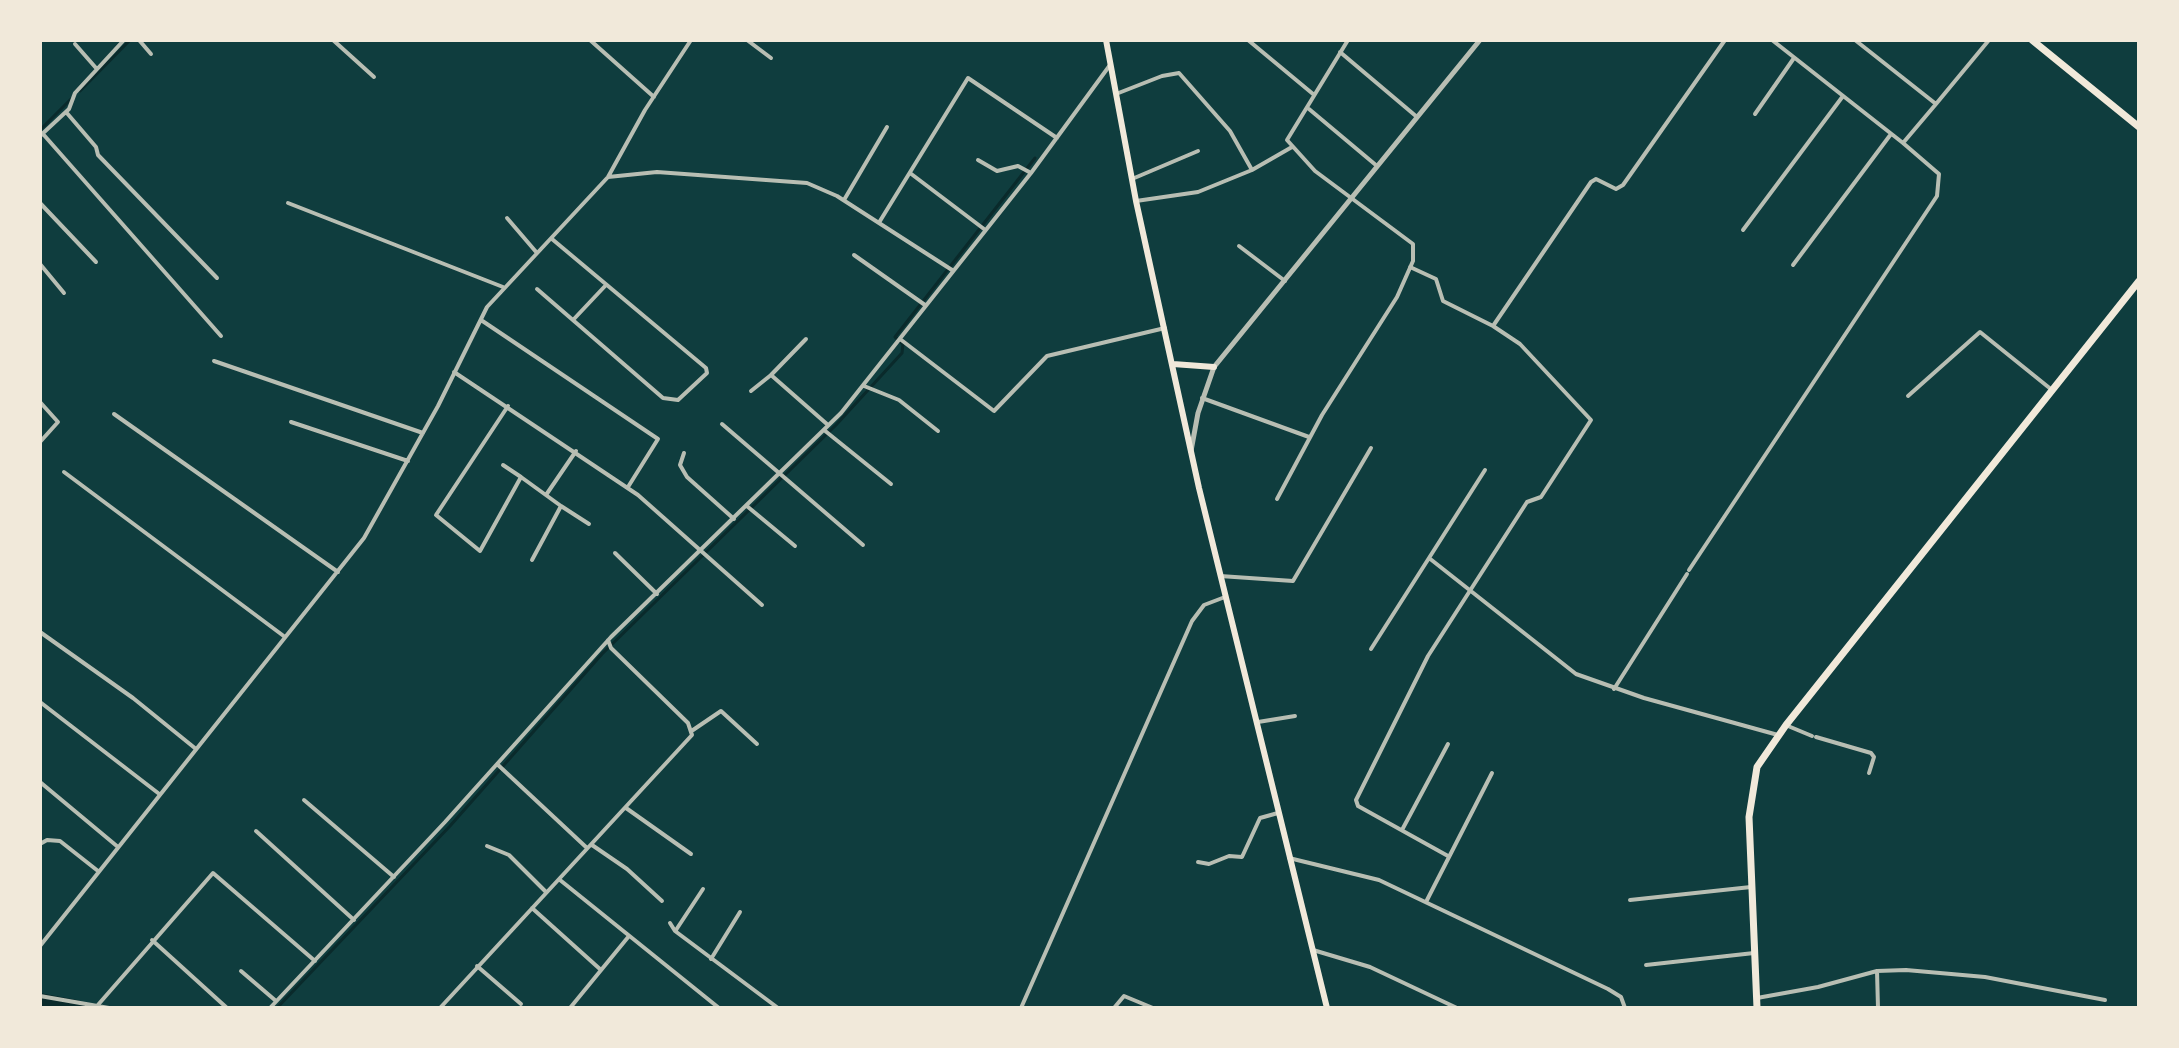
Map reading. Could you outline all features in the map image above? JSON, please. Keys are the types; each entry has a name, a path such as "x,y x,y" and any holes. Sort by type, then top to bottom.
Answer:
{"highway":[{"path":"2032,40 2139,127"},
{"path":"1756,1005 1751,887 1752,784 1757,767 1778,735 2139,281"}],"main road":[{"path":"1106,40 1136,201 1223,598 1257,723 1275,813 1327,1008"},
{"path":"1173,364 1214,367"}],"street":[{"path":"124,40 96,68 66,112 41,135 221,336"},
{"path":"139,40 151,54"},
{"path":"333,40 374,77"},
{"path":"590,40 654,97"},
{"path":"40,946 364,538 481,320 503,287 608,177 691,40"},
{"path":"747,40 771,58"},
{"path":"1248,40 1313,94"},
{"path":"1277,499 1309,437 1397,297 1410,267 1413,244 1315,171 1287,140 1348,40"},
{"path":"1191,452 1202,398 1214,367 1480,40"},
{"path":"1493,326 1591,182 1596,179 1616,189 1623,185 1725,40"},
{"path":"1614,689 1937,196 1939,174 1772,40"},
{"path":"1855,40 1936,104"},
{"path":"1903,143 1989,40"},
{"path":"75,44 96,68"},
{"path":"1340,52 1417,117"},
{"path":"1755,114 1794,58"},
{"path":"270,1008 657,594 705,553 734,519 750,509 864,386 902,342 951,269 1057,138 1110,65"},
{"path":"1116,94 1162,76 1179,73 1230,131 1252,170"},
{"path":"880,221 968,78 1057,138"},
{"path":"1743,230 1843,96"},
{"path":"1309,109 1377,166"},
{"path":"66,112 96,147 98,155 217,278"},
{"path":"844,200 887,127"},
{"path":"1793,265 1891,134"},
{"path":"1136,201 1187,196 1252,170 1292,147"},
{"path":"1132,179 1198,151"},
{"path":"978,160 997,171 1022,167 1029,172"},
{"path":"608,177 641,171 807,183 880,221 951,269"},
{"path":"910,173 983,228"},
{"path":"40,203 96,262"},
{"path":"288,203 503,287"},
{"path":"507,218 537,253"},
{"path":"537,289 663,398 678,400 705,377 706,368 552,239"},
{"path":"1239,246 1285,281"},
{"path":"854,255 925,305"},
{"path":"40,264 64,293"},
{"path":"1410,267 1436,279 1443,301 1493,326 1520,344 1591,420 1541,497 1527,502 1417,676 1356,800 1358,806 1448,856"},
{"path":"573,320 606,285"},
{"path":"481,320 658,439 628,487"},
{"path":"902,342 994,411 1036,371 1047,356 1165,328"},
{"path":"1908,396 1980,332 2052,391"},
{"path":"751,391 806,339"},
{"path":"214,361 423,433"},
{"path":"454,372 628,487 762,605"},
{"path":"771,375 891,484"},
{"path":"864,386 899,400 938,431"},
{"path":"1202,398 1309,437"},
{"path":"40,402 58,422 40,442"},
{"path":"508,406 436,515 480,551 521,477"},
{"path":"114,414 339,572"},
{"path":"291,422 408,461"},
{"path":"722,424 863,545"},
{"path":"1220,576 1293,581 1371,448"},
{"path":"546,495 576,451"},
{"path":"684,453 680,465 687,477 734,519"},
{"path":"503,465 589,524"},
{"path":"1371,649 1485,470"},
{"path":"64,472 285,637"},
{"path":"532,560 561,506"},
{"path":"750,509 795,546"},
{"path":"615,553 657,594"},
{"path":"1429,558 1576,674 1614,689 1778,735"},
{"path":"1021,1008 1192,621 1200,608 1223,598"},
{"path":"40,632 133,698 196,749"},
{"path":"610,644 693,730"},
{"path":"40,702 159,794"},
{"path":"440,1008 626,808 693,730 721,711 757,744"},
{"path":"1257,723 1295,716"},
{"path":"1786,725 1871,753 1874,757 1869,773"},
{"path":"1402,830 1448,744"},
{"path":"498,765 589,846 627,869 662,901"},
{"path":"1426,902 1492,773"},
{"path":"40,782 118,847"},
{"path":"304,800 394,877"},
{"path":"626,808 691,854"},
{"path":"1198,862 1242,857 1262,817 1275,813"},
{"path":"256,831 354,920"},
{"path":"40,844 47,840 60,841 98,871"},
{"path":"487,846 509,855 546,892"},
{"path":"1289,858 1360,874 1426,902 1608,989 1621,997 1625,1008"},
{"path":"97,1006 213,873 315,961"},
{"path":"560,880 719,1008"},
{"path":"1630,900 1751,887"},
{"path":"675,931 703,889"},
{"path":"532,908 601,970"},
{"path":"711,959 740,912"},
{"path":"670,923 675,931 778,1008"},
{"path":"570,1008 630,935"},
{"path":"152,940 227,1008"},
{"path":"1313,950 1370,967 1457,1008"},
{"path":"1646,965 1754,953"},
{"path":"477,966 521,1004"},
{"path":"241,971 276,1001"},
{"path":"1756,1005 1877,971 1985,977 2105,1000"},
{"path":"1877,971 1878,1008"},
{"path":"40,996 109,1008"},
{"path":"1114,1008 1121,998 1153,1008"},
{"path":"71,1008 75,1002"}],"waterway":[{"path":"80,91 130,40"},
{"path":"40,130 71,99"},
{"path":"277,1008 450,826 602,654 836,425 902,353 903,344 895,337 1035,158"},
{"path":"40,1001 77,1008"}]}
